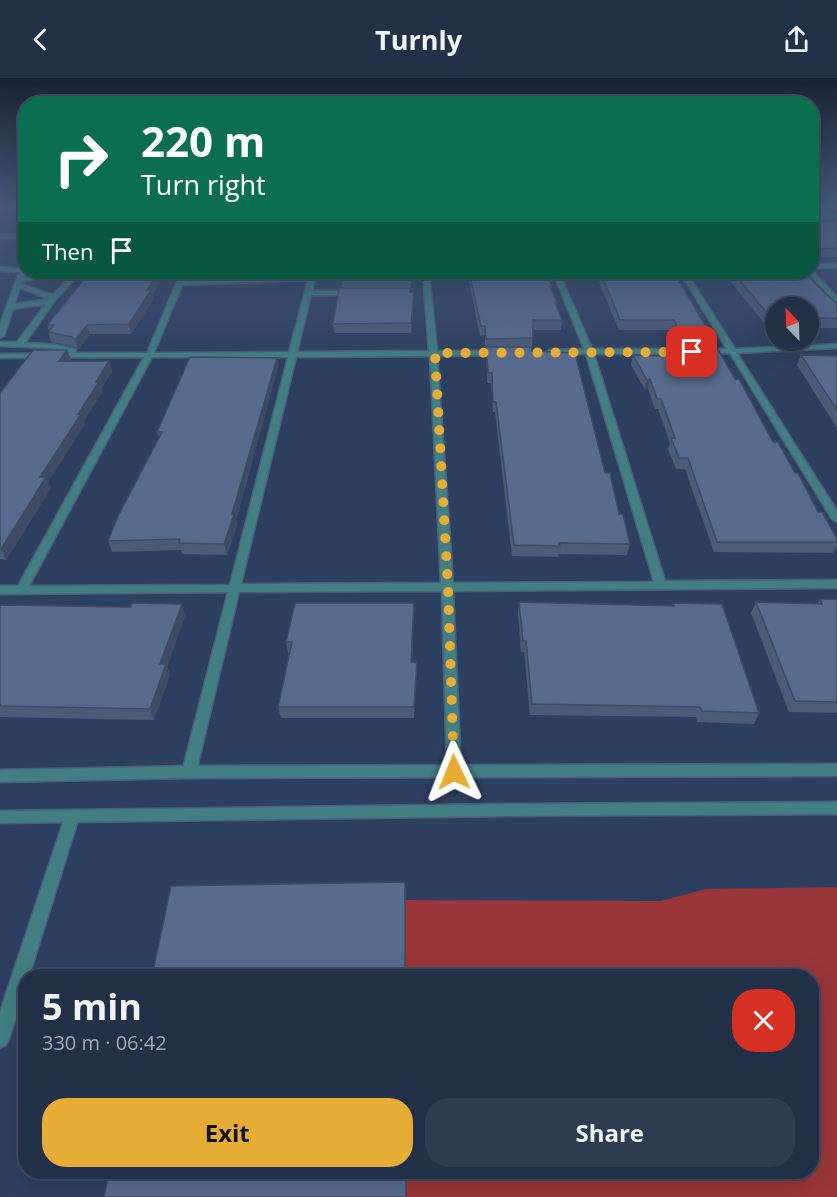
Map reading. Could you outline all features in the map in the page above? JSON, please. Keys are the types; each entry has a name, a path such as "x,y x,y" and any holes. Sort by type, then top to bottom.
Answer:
{"street":[{"path":"819,266 837,266"},
{"path":"0,269 18,271"},
{"path":"0,336 20,279"},
{"path":"17,283 32,279"},
{"path":"19,345 52,300 72,279"},
{"path":"21,590 150,354 181,279"},
{"path":"180,283 246,279"},
{"path":"189,772 311,279"},
{"path":"425,279 423,293 435,353 448,587 454,772"},
{"path":"559,279 589,352 661,585"},
{"path":"688,279 837,519"},
{"path":"817,279 837,301"},
{"path":"17,283 52,300"},
{"path":"307,293 362,293"},
{"path":"10,307 52,300"},
{"path":"0,344 50,346 84,355"},
{"path":"541,352 734,351 837,346"},
{"path":"0,356 506,353"},
{"path":"0,590 837,584"},
{"path":"0,776 189,772 837,770"},
{"path":"0,817 837,808"},
{"path":"23,969 72,817"},
{"path":"0,1039 18,984"}],"shaded area":[{"path":"837,887 837,1197 120,1197 124,1179 819,1179 819,969 166,969 180,904 405,900 661,901 706,889"}],"building":[{"path":"84,279 154,279 147,290 151,290 129,324 87,325 75,340 72,337 48,332 54,325 47,325"},
{"path":"342,279 411,279 411,280"},
{"path":"471,279 549,279 562,320 533,320 533,338 486,339 485,326 481,326"},
{"path":"603,279 678,279 712,337 682,337 674,320 620,320"},
{"path":"739,279 811,279 837,304 837,318 819,318 819,297 765,297 765,311"},
{"path":"339,288 410,288 410,292 414,292 411,323 333,324"},
{"path":"685,346 716,346 735,379 739,379 773,442 778,442 795,473 798,473 837,542 717,542 688,458 679,458 671,438 675,438 661,399 657,399 650,379 647,380 633,355 690,357"},
{"path":"486,347 532,347 532,351 575,353 605,473 610,473 619,514 623,514 630,544 514,545 496,402 493,402 492,373 488,373"},
{"path":"33,350 67,350 59,361 109,361 96,382 99,382 78,414 81,414 40,477 46,477 0,549 0,393"},
{"path":"801,355 837,356 837,410"},
{"path":"190,357 277,358 224,544 179,543 180,539 108,541 118,516 162,432 157,432"},
{"path":"820,599 837,599 837,702 795,701 756,602 822,604"},
{"path":"519,602 674,606 674,603 722,604 759,713 702,711 700,707 532,704 526,641 523,641"},
{"path":"132,603 182,604 160,664 166,664 150,709 0,706 0,605 131,607"},
{"path":"295,603 414,603 411,662 417,662 414,707 278,707 292,642 286,642"},
{"path":"405,882 405,969 153,969 171,886"},
{"path":"108,1179 406,1179 406,1197 104,1197"}],"route":[{"path":"454,772 448,587 435,353 692,352"}]}
